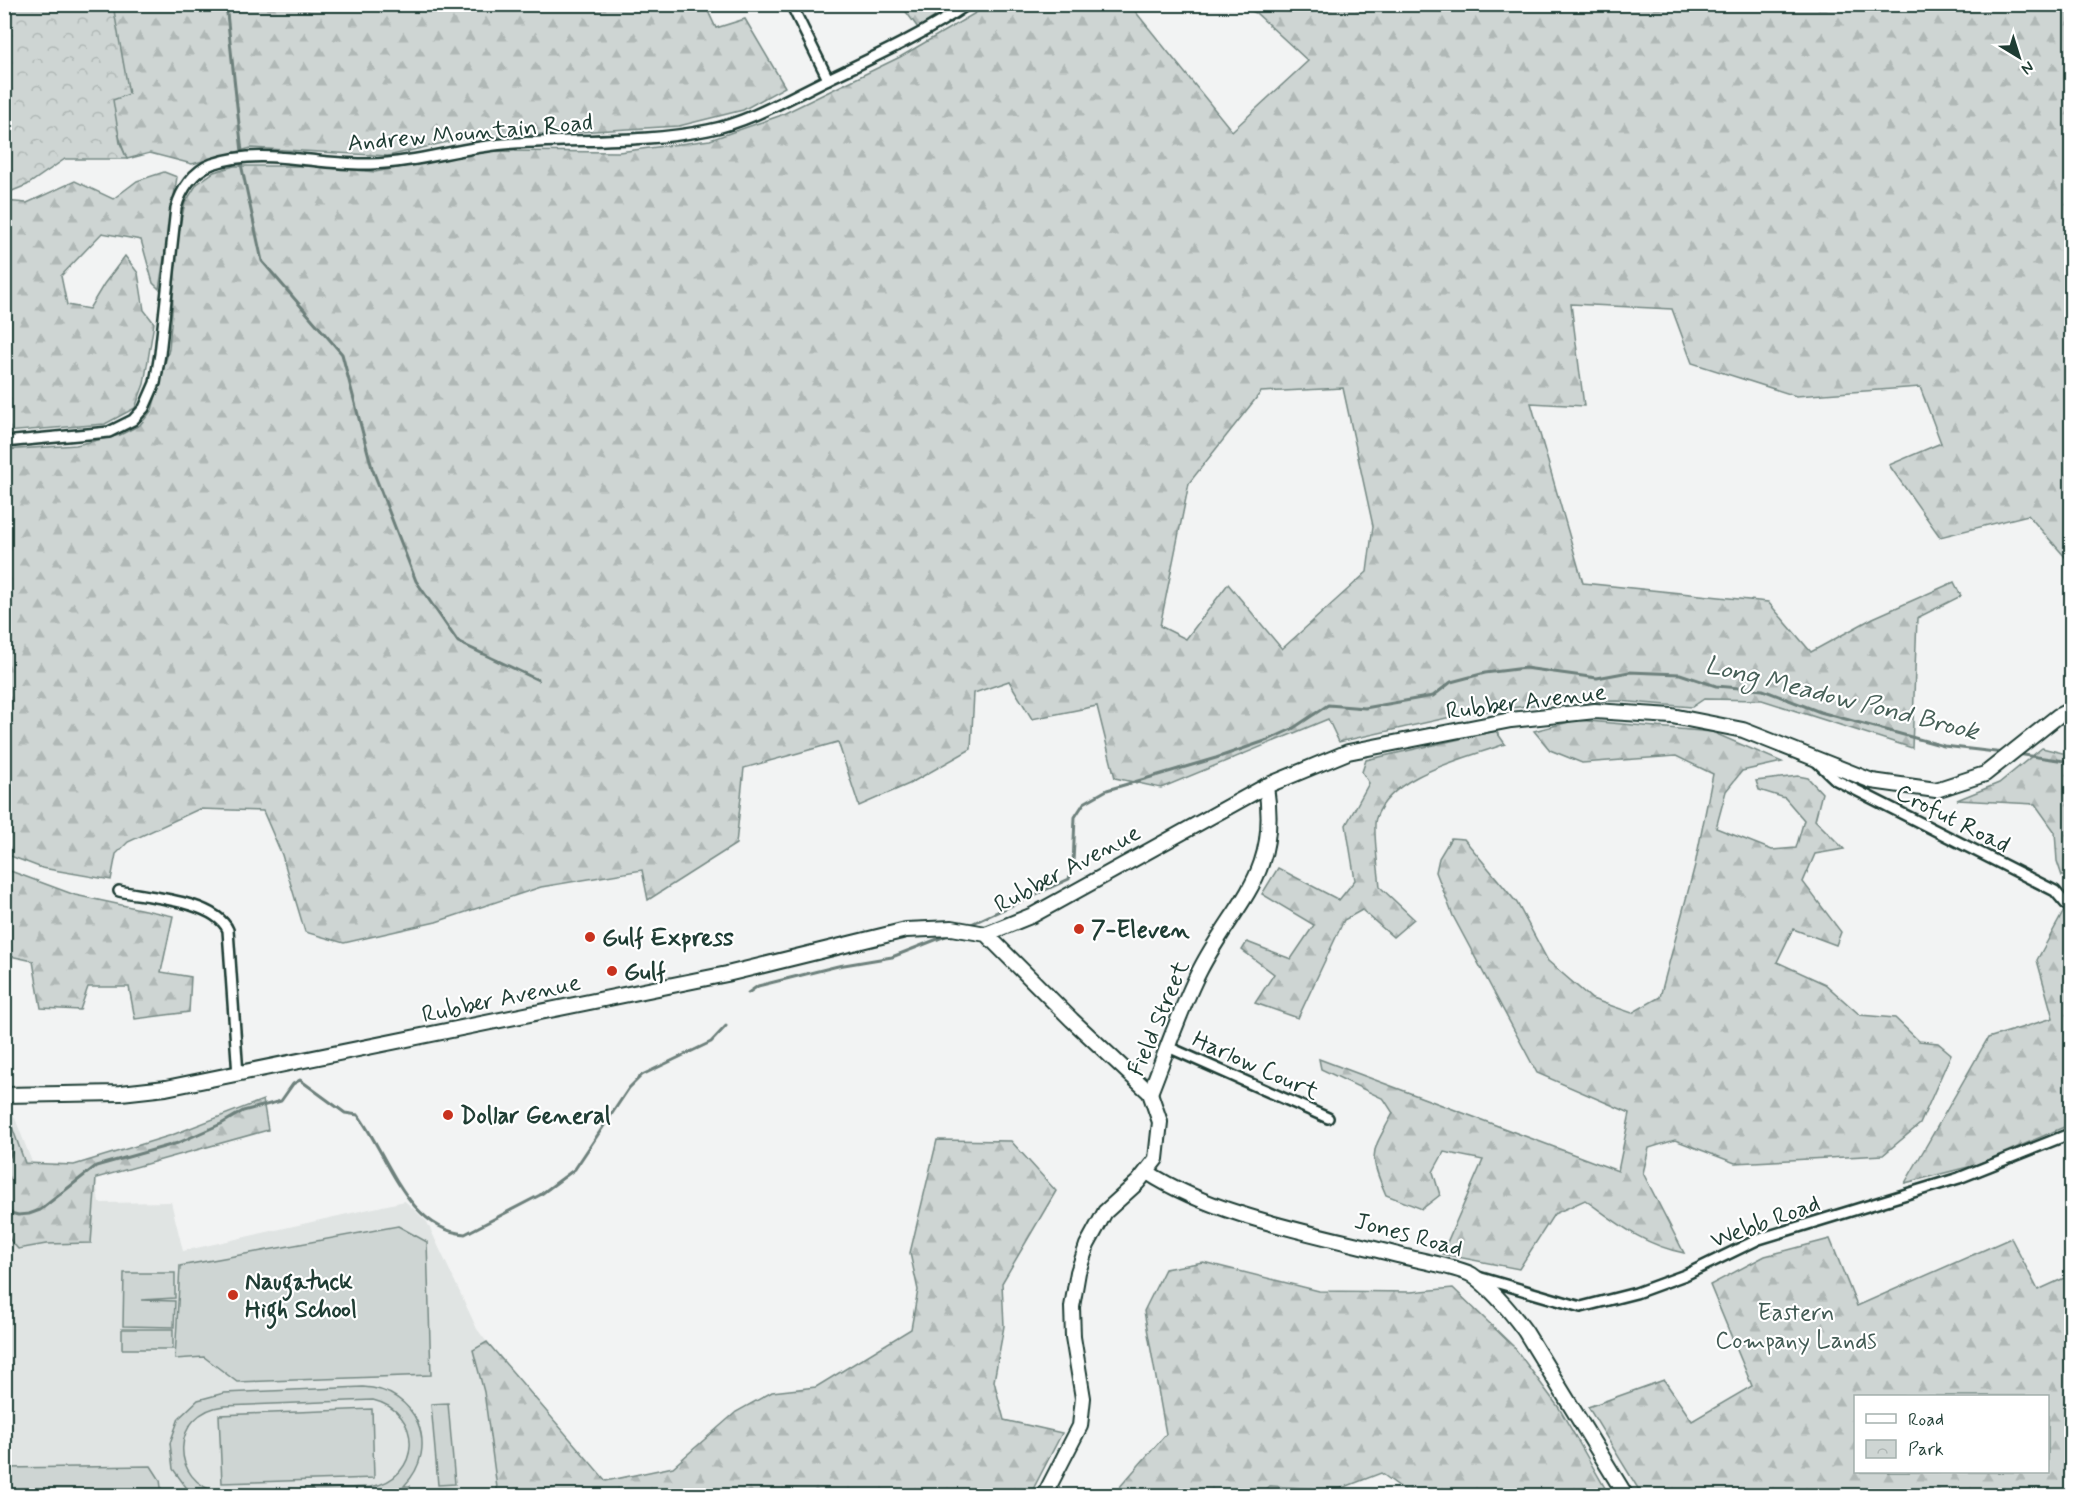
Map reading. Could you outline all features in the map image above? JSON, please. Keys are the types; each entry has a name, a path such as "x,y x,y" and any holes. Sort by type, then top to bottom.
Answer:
{"street":[{"path":"791,4 828,79"},
{"name":"Andrew Mountain Road","path":"4,442 81,437 109,432 133,420 144,408 153,391 160,354 176,208 181,194 192,178 210,165 233,159 273,157 370,164 506,144 622,140 690,133 738,121 928,30 969,4"},
{"name":"Rubber Avenue","path":"4,1095 121,1093 166,1088 238,1076 727,974 906,930 952,928 984,933 1023,920 1266,786 1348,752 1511,720 1595,711 1672,716 1743,730 1815,761 1872,781 1936,790 1985,774 2058,716 2072,709"},
{"name":"Crofut Road","path":"1815,761 1836,780 2055,891 2072,910"},
{"name":"Field Street","path":"1044,1496 1080,1426 1083,1398 1073,1337 1072,1307 1082,1259 1105,1212 1147,1172 1156,1159 1160,1122 1150,1093 1200,970 1252,888 1267,845 1269,827 1266,786"},
{"path":"119,891 202,908 223,919 228,930 238,1076"},
{"path":"984,933 1150,1093"},
{"name":"Harlow Court","path":"1168,1047 1328,1118"},
{"name":"Webb Road","path":"1470,1274 1581,1307 1636,1293 1685,1275 1759,1239 1959,1178 2072,1133"},
{"name":"Jones Road","path":"1147,1172 1171,1188 1208,1202 1269,1221 1470,1274 1514,1316 1526,1331 1626,1496"}],"shaded area":[{"name":"Naugatuck High School","path":"4,1108 11,1108 44,1193 96,1178 99,1203 171,1202 183,1251 405,1201 427,1222 477,1329 603,1495 5,1496"}],"green space":[{"path":"5,4 113,5 129,94 113,100 120,143 127,159 65,159 27,185 5,194"},
{"path":"1985,4 2008,9 2014,5 2071,5 2071,570 2066,558 2028,515 1940,537 1889,465 1941,443 1920,387 1796,396 1692,363 1672,309 1571,304 1584,406 1531,403 1583,583 1768,602 1811,652 1873,618 1954,582 1961,596 1917,618 1912,748 1762,700 1704,699 1692,707 1618,701 1556,702 1460,715 1339,742 1328,719 1161,788 1115,778 1097,706 1032,719 1009,681 974,693 971,749 909,784 859,806 838,742 744,768 736,844 648,900 642,870 541,887 436,922 344,943 305,932 282,855 263,811 199,809 128,842 116,854 111,880 42,868 5,854 4,450 76,445 120,435 140,425 152,410 169,349 178,234 185,203 197,184 214,172 234,166 312,166 375,172 488,151 619,152 710,140 779,116 900,57 989,5 1130,5 1232,131 1308,61 1256,13 1237,5","holes":["1343,388 1373,526 1367,572 1282,649 1228,584 1186,639 1160,626 1189,483 1261,392"]},
{"path":"104,5 705,5 716,28 745,19 785,87 743,110 679,126 460,139 388,156 251,148 192,164 150,153 127,159 120,141 112,103"},
{"path":"901,5 953,5 918,28"},
{"path":"164,172 177,177 159,289 153,283 141,240 102,233 61,276 67,305 89,309 125,256 138,273 144,310 154,323 144,384 135,408 105,424 5,432 5,201 27,203 75,181 113,199 137,181"},
{"path":"1577,720 1712,732 1782,762 1742,771 1726,791 1716,828 1772,850 1796,848 1804,820 1785,798 1759,790 1756,781 1798,776 1808,778 1822,793 1815,820 1844,849 1815,854 1803,882 1841,932 1836,945 1793,929 1777,962 1825,984 1860,1015 1895,1018 1919,1041 1938,1043 1951,1054 1920,1124 1883,1155 1735,1163 1675,1140 1649,1148 1643,1173 1684,1253 1643,1239 1585,1200 1554,1214 1519,1269 1442,1254 1483,1160 1444,1152 1433,1172 1440,1195 1422,1209 1386,1195 1376,1169 1374,1152 1393,1113 1384,1099 1321,1069 1319,1059 1618,1171 1630,1113 1537,1073 1453,916 1436,872 1439,858 1451,838 1464,839 1517,903 1548,961 1592,999 1632,1013 1660,997 1695,865 1713,774 1676,756 1582,763 1550,750 1534,731"},
{"path":"1496,731 1505,744 1451,762 1413,779 1384,803 1376,818 1375,841 1380,887 1414,919 1393,937 1362,910 1344,920 1298,1018 1255,1003 1274,974 1242,950 1247,942 1291,959 1314,925 1262,894 1278,868 1339,900 1355,880 1346,825 1369,783 1362,772 1366,760"},
{"path":"2042,748 2071,755 2071,877 2062,876 2057,861 2055,832 2035,804 1957,800 1999,783"},
{"path":"5,869 75,895 173,916 161,972 191,977 189,1012 135,1019 129,987 88,987 80,1010 41,1008 33,961 5,955"},
{"path":"2064,911 2072,937 2071,1124 1976,1165 1905,1183 1988,1038 2053,1018 2037,960"},
{"path":"263,1100 268,1130 96,1178 91,1243 46,1244 18,1249 5,1234 5,1113 7,1113 25,1163 74,1165 172,1135"},
{"path":"937,1140 1011,1141 1056,1191 1002,1283 1004,1326 994,1381 1004,1420 1062,1433 1030,1495 1005,1495 967,1490 963,1496 498,1495 484,1392 473,1350 487,1342 606,1481 673,1467 736,1412 772,1392 816,1387 911,1329 918,1290 910,1253"},
{"path":"398,1226 427,1242 431,1375 237,1382 204,1357 175,1359 180,1266"},
{"name":"Eastern Company Lands","path":"2011,1238 2038,1290 2071,1275 2071,1495 1642,1495 1588,1407 1664,1380 1692,1421 1752,1386 1710,1285 1765,1256 1830,1239 1857,1306"},
{"path":"1203,1262 1319,1291 1411,1292 1453,1288 1514,1347 1559,1408 1609,1495 1411,1495 1381,1473 1337,1490 1270,1486 1259,1495 1117,1495 1118,1489 1166,1434 1144,1311 1165,1269"},
{"path":"124,1273 175,1273 175,1298 141,1300 175,1301 174,1327 123,1326"},
{"path":"122,1329 173,1329 173,1349 122,1349"},
{"path":"363,1387 382,1390 397,1398 409,1409 418,1423 422,1438 421,1454 415,1471 404,1486 410,1486 409,1495 186,1495 191,1494 173,1469 170,1443 179,1418 198,1400 224,1393","holes":["373,1400 390,1407 401,1418 408,1431 410,1445 407,1459 400,1472 387,1481 370,1487 221,1493 204,1486 192,1476 185,1462 183,1448 186,1433 194,1421 206,1411 224,1406"]},
{"path":"448,1403 455,1484 438,1485 431,1404"},
{"path":"372,1409 374,1478 222,1483 219,1415"},
{"path":"151,1466 160,1480 162,1495 7,1496 5,1492 5,1468"}],"waterway":[{"path":"226,4 242,152"},
{"path":"241,164 262,261 342,354 372,468 416,581 458,642 538,680"},
{"name":"Long Meadow Pond Brook","path":"967,926 1069,879 1073,864 1075,817 1084,803 1107,790 1268,740 1292,729 1328,705 1365,708 1433,696 1451,682 1485,673 1525,668 1597,678 1629,672 1680,674 1716,686 1763,690 1820,712 1944,746 2004,753"},
{"name":"Long Meadow Pond Brook","path":"2017,754 2072,762"},
{"name":"Long Meadow Pond Brook","path":"748,993 758,986 838,966 892,957 953,933"},
{"name":"Long Meadow Pond Brook","path":"4,1211 18,1215 40,1210 96,1166 178,1143 221,1124 243,1111 281,1101 293,1084 300,1080 345,1113 358,1115 401,1188 428,1219 445,1229 465,1234 540,1195 575,1169 629,1088 642,1075 711,1042 726,1026"},
{"name":"Long Meadow Pond Brook","path":"4,1131 11,1153 4,1167"}],"place":[{"name":"7-Eleven","path":"1079,929"},
{"name":"Gulf Express","path":"590,937"},
{"name":"Gulf","path":"612,971"},
{"name":"Dollar General","path":"448,1115"},
{"name":"Naugatuck High School","path":"233,1295"}]}
